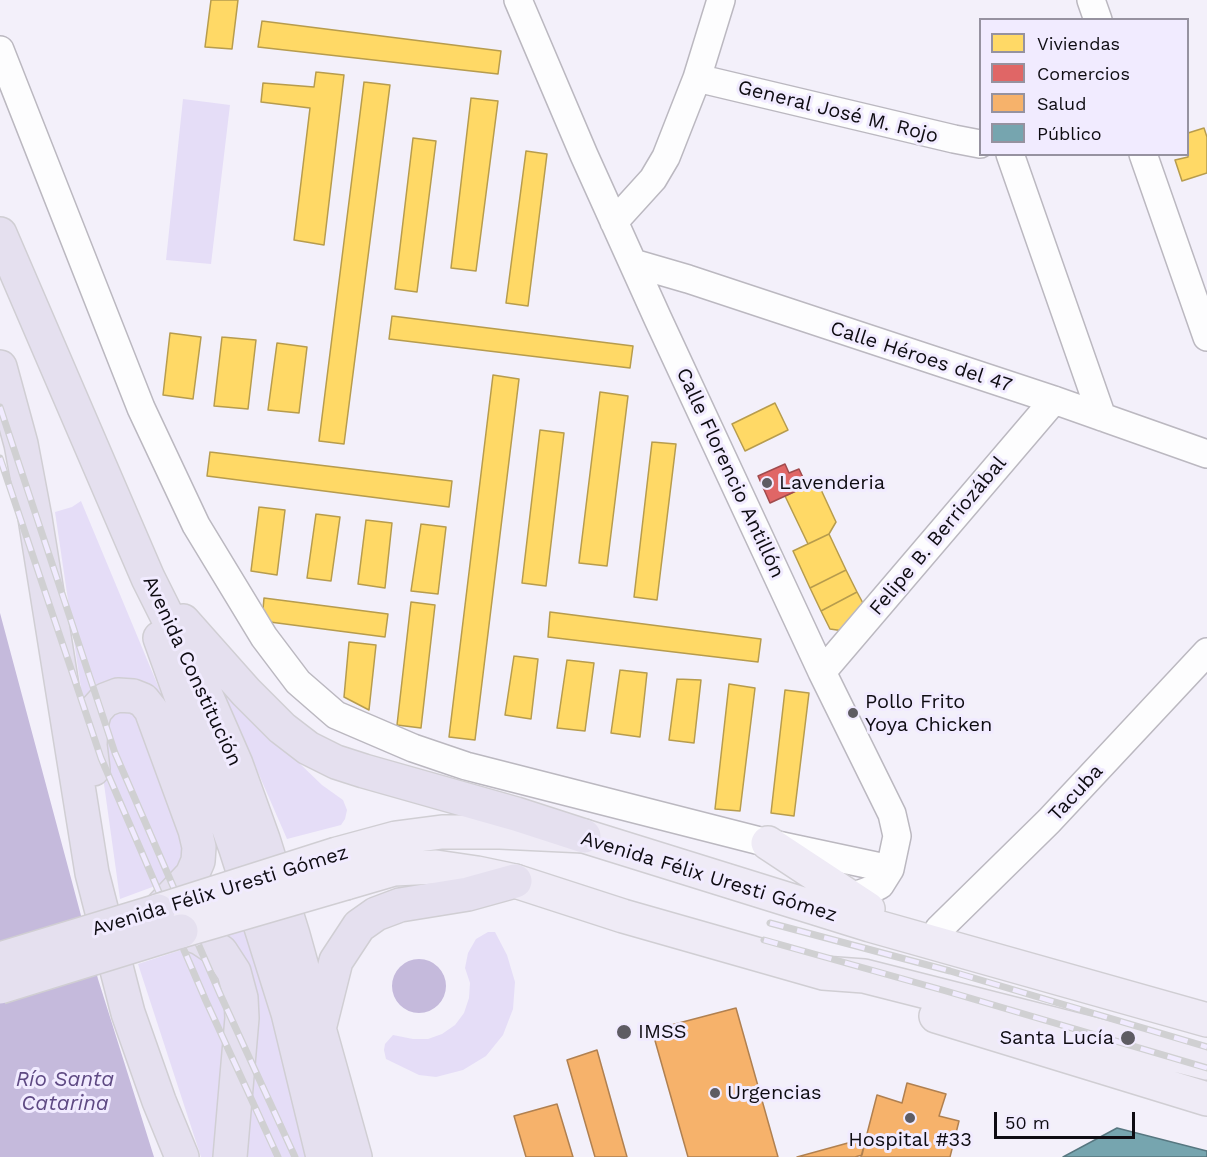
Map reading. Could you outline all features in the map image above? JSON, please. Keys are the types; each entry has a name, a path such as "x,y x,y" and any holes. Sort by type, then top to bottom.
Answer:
{"highway":[{"name":"Avenida Constitución","path":"0,234 147,578 202,686 236,764 264,839 355,1157"},
{"path":"0,367 21,444 37,529 92,873 128,1014 182,1157"},
{"path":"147,578 246,692 282,728 308,748 336,762 364,771 516,814 584,836"},
{"path":"147,578 156,623 169,667 236,849 288,1013 323,1157"},
{"path":"92,873 97,821 90,745 91,725 95,711 105,700 118,695 133,696 143,700 151,710 195,830 199,847 198,861 169,921 221,952 229,963 238,985 242,1018 230,1151"},
{"path":"319,1027 336,962 359,927 376,914 400,905 468,894 515,881"},
{"name":"Avenida Félix Uresti Gómez","path":"0,959 169,921"},
{"name":"Avenida Félix Uresti Gómez","path":"0,987 169,921"}],"main road":[{"name":"Avenida Félix Uresti Gómez","path":"169,921 342,869 396,838 442,832 584,836 819,909 863,911 1207,1020"},
{"path":"768,843 863,911 1207,999"},
{"name":"Avenida Félix Uresti Gómez","path":"342,869 436,867 515,881 622,915 823,973 864,976 1207,1063"},
{"path":"823,973 853,991 1207,1099"}],"street":[{"name":"Calle Florencio Antillón","path":"518,0 614,222 822,672 892,814 897,836 890,869"},
{"path":"614,222 653,179 666,157 697,78 721,0"},
{"path":"1091,0 1097,18"},
{"path":"0,50 141,408 196,525 264,637 298,681 336,715 412,748 466,766 768,843 890,869 863,911"},
{"name":"General José M. Rojo","path":"697,78 979,144"},
{"path":"1011,156 1102,417"},
{"path":"1144,156 1207,337"},
{"name":"Calle Héroes del 47","path":"633,263 688,279 1054,400 1207,454"},
{"name":"Felipe B. Berriozábal","path":"822,672 1054,400"},
{"name":"Tacuba","path":"939,929 1049,821 1207,652"}],"shaded area":[{"path":"183,99 230,105 211,264 166,260"},
{"path":"81,501 161,693 139,682 120,679 105,682 83,702 55,512 72,507"},
{"path":"213,669 295,759 322,785 343,800 347,810 341,825 287,839"},
{"path":"131,709 143,718 189,843 182,876 120,899 98,741 109,712"},
{"path":"252,923 314,1157 238,1157 222,934"},
{"path":"488,932 495,932 507,955 515,982 513,1009 503,1035 486,1056 463,1070 436,1077 419,1075 386,1059 385,1044 393,1035 428,1039 442,1034 455,1025 464,1013 469,998 470,983 465,968 468,953 476,939"},
{"path":"181,950 197,952 211,960 229,998 215,1157 201,1157 138,964"}],"water":[{"name":"Río Santa Catarina","path":"0,613 98,979 154,1157 0,1157"},
{"path":"419,959 429,961 438,967 444,976 446,986 444,996 438,1005 429,1011 419,1013 409,1011 400,1005 394,996 392,986 394,976 400,967 409,961"}],"building: Viviendas":[{"path":"211,0 238,0 232,49 205,47"},
{"path":"262,21 501,51 498,74 258,47"},
{"path":"316,72 344,75 324,245 294,240 310,108 261,102 263,83 314,87"},
{"path":"364,82 390,85 344,444 319,441"},
{"path":"471,98 498,101 476,271 451,268"},
{"path":"1204,128 1207,137 1207,173 1182,181 1175,160 1189,156 1189,133"},
{"path":"413,138 436,141 417,292 395,289"},
{"path":"526,151 547,154 528,306 506,303"},
{"path":"392,316 633,346 630,368 389,339"},
{"path":"170,333 201,337 193,399 163,395"},
{"path":"222,337 256,340 248,409 214,406"},
{"path":"277,343 307,347 299,413 268,410"},
{"path":"493,375 519,379 475,740 449,737"},
{"path":"600,392 628,396 607,566 579,563"},
{"path":"775,403 788,430 745,451 732,424"},
{"path":"540,430 564,433 546,586 522,583"},
{"path":"652,442 676,444 657,600 634,597"},
{"path":"210,452 452,481 449,507 207,476"},
{"path":"817,481 836,522 829,534 808,544 785,496"},
{"path":"259,507 285,510 277,575 251,571"},
{"path":"316,514 340,517 331,581 307,578"},
{"path":"366,520 392,523 385,588 358,584"},
{"path":"421,524 446,527 438,594 411,591"},
{"path":"829,534 846,570 810,588 793,551"},
{"path":"846,570 857,592 821,611 810,588"},
{"path":"857,592 864,605 844,631 830,629 821,611"},
{"path":"264,598 388,614 385,637 262,621"},
{"path":"411,602 435,605 421,728 397,725"},
{"path":"550,612 761,639 758,662 548,637"},
{"path":"349,642 376,645 369,710 344,697"},
{"path":"514,656 538,659 531,719 505,715"},
{"path":"567,660 594,663 585,731 557,728"},
{"path":"620,670 647,673 640,737 611,733"},
{"path":"677,679 701,680 694,743 669,740"},
{"path":"729,684 755,688 740,811 715,809"},
{"path":"785,690 809,693 794,816 771,813"}],"building: Comercios":[{"path":"785,464 789,473 799,469 807,486 770,503 758,476"}],"building: Salud":[{"name":"Urgencias","path":"736,1008 778,1157 688,1157 652,1030"},
{"path":"597,1050 627,1157 595,1157 567,1060"},
{"name":"Hospital #33","path":"907,1083 946,1094 939,1116 959,1121 950,1157 861,1157 877,1095 902,1103"},
{"path":"557,1104 573,1157 526,1157 514,1116"},
{"name":"Urgencias","path":"866,1138 862,1155 855,1157 797,1157"}],"building: Público":[{"path":"1117,1128 1207,1151 1207,1157 1063,1157"}],"railway":[{"path":"0,407 115,753 220,994 295,1157"},
{"path":"0,458 101,758 206,1001 278,1157"},
{"path":"770,923 950,971 1207,1047"},
{"path":"764,940 1207,1068"}],"place":[{"name":"Lavenderia","path":"767,483"},
{"name":"Pollo Frito Yoya Chicken","path":"853,713"},
{"name":"IMSS","path":"624,1032"},
{"name":"Santa Lucía","path":"1128,1038"},
{"name":"Urgencias","path":"715,1093"},
{"name":"Hospital #33","path":"910,1118"}]}
